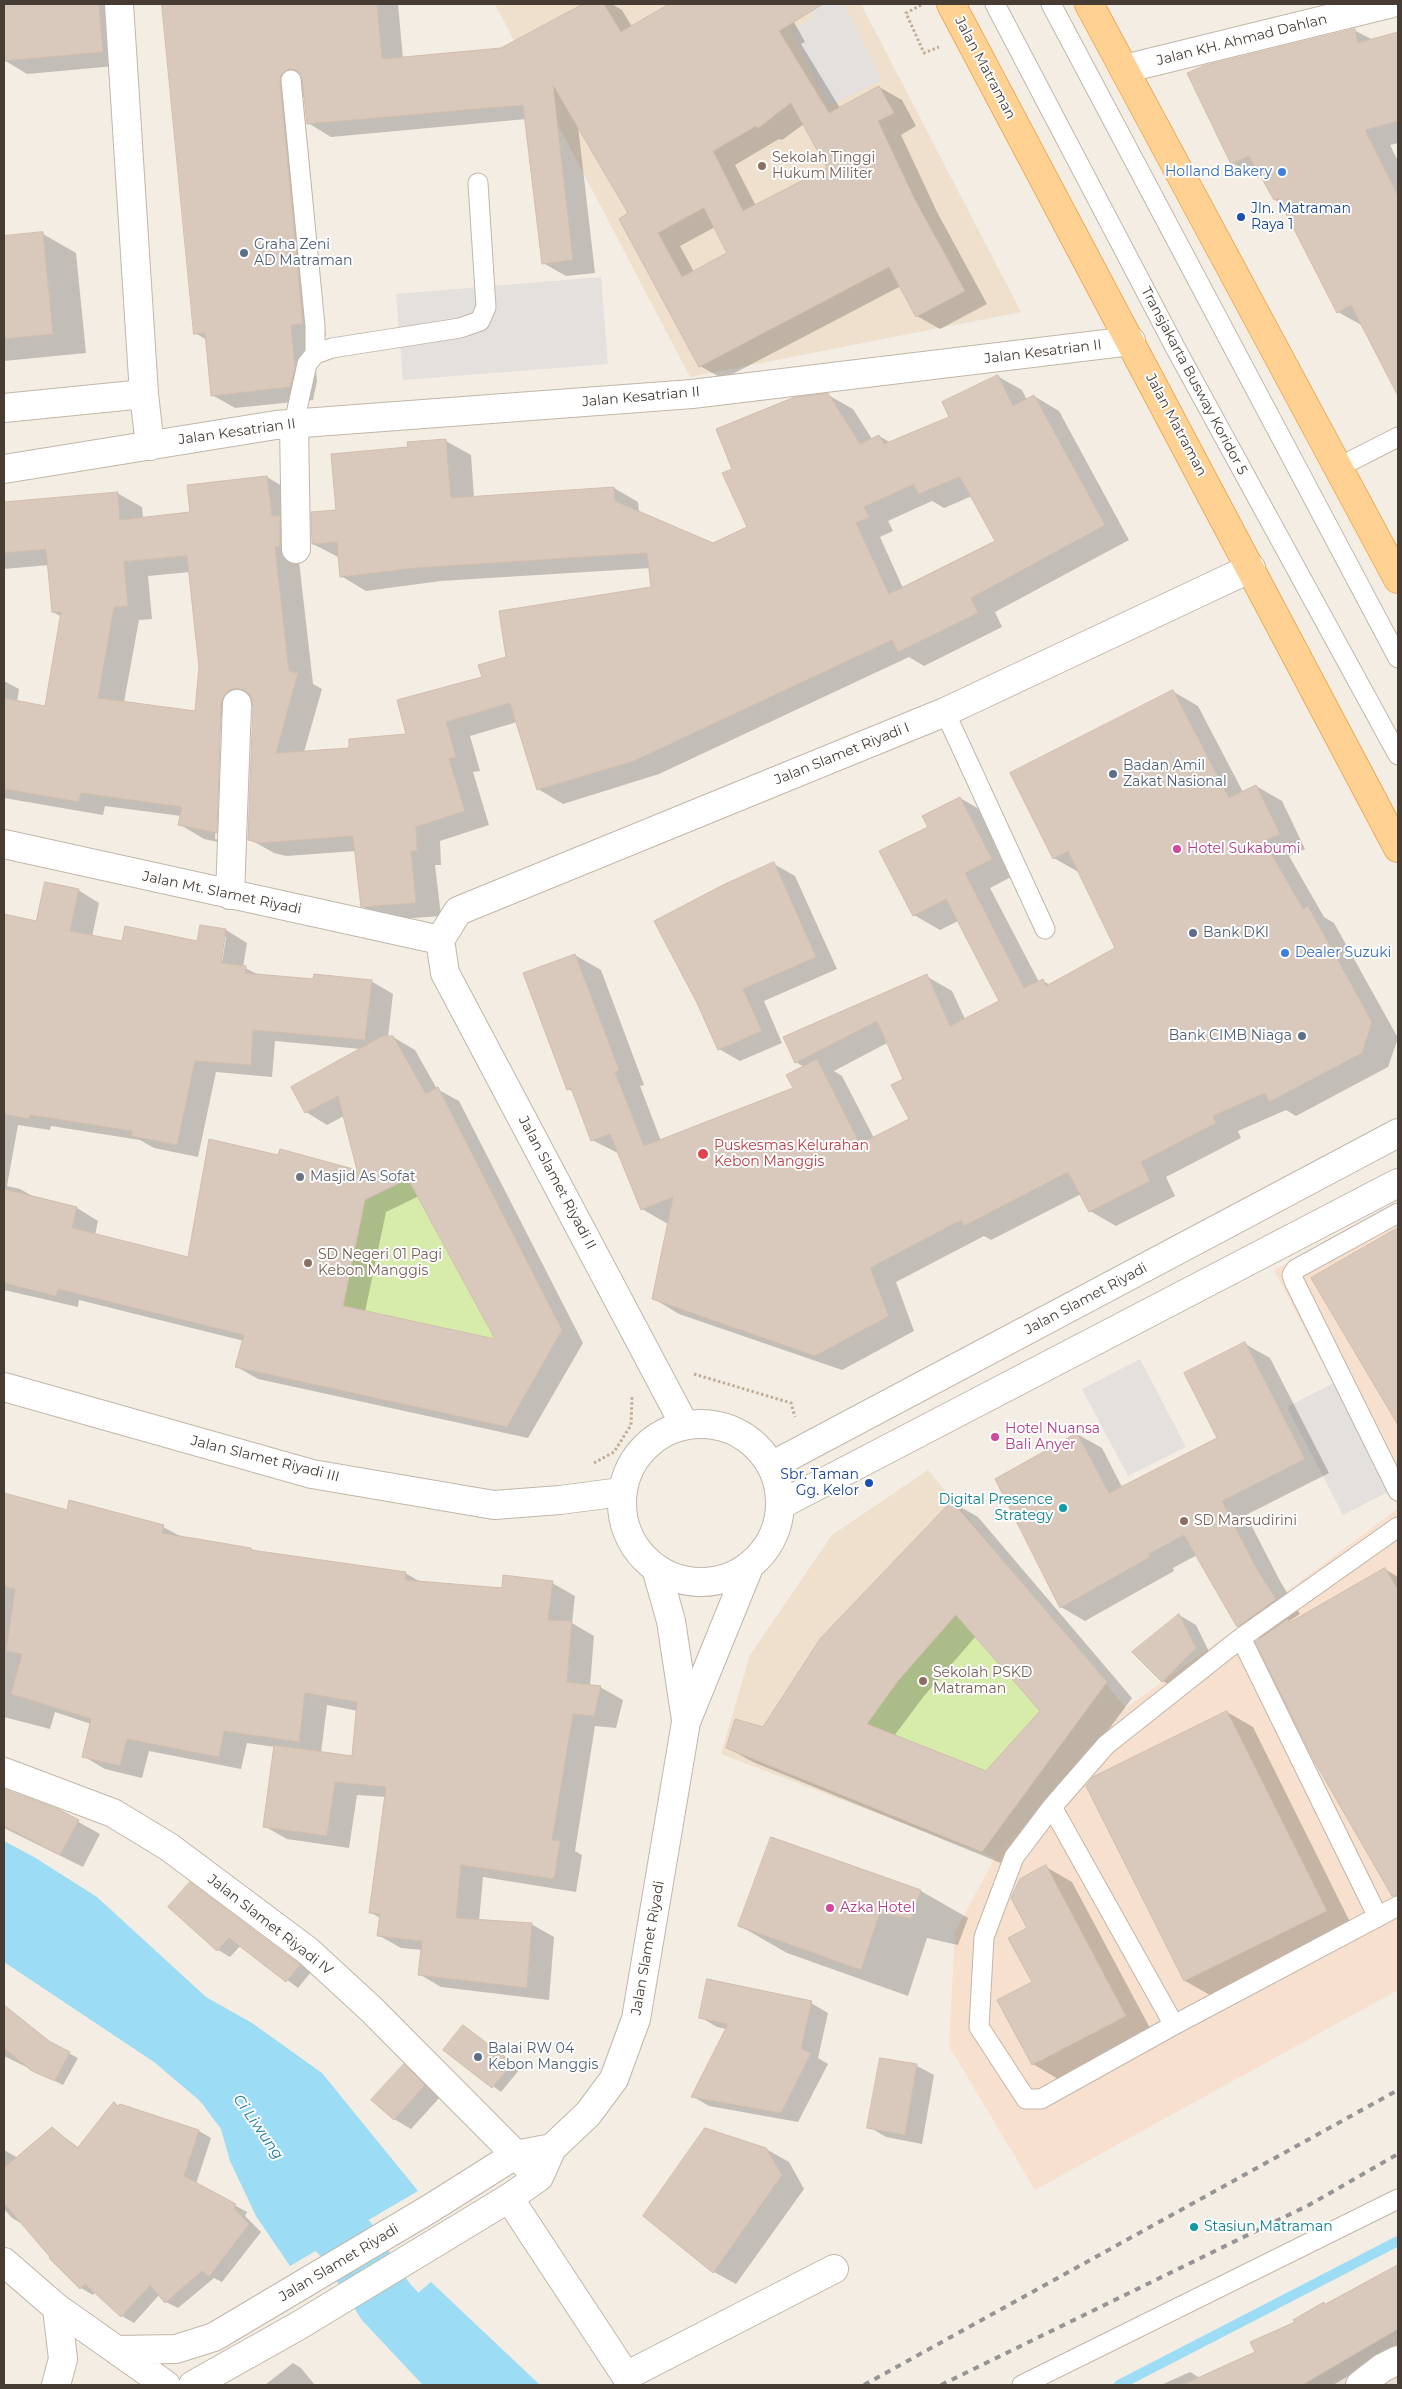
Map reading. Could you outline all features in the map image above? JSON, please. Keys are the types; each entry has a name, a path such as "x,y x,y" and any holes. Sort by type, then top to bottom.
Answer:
{"main road":[{"name":"Jalan Matraman","path":"951,4 1398,848"},
{"path":"1089,4 1398,579"}],"street":[{"path":"119,4 144,394 150,446"},
{"name":"Jalan KH. Ahmad Dahlan","path":"1124,69 1389,4"},
{"name":"Jalan Kesatrian II","path":"4,469 294,423 692,394 1131,341"},
{"path":"4,408 144,394"},
{"path":"294,423 296,549"},
{"name":"Jalan Slamet Riyadi I","path":"440,940 458,911 945,712 1251,568"},
{"path":"230,895 237,704"},
{"name":"Jalan Mt. Slamet Riyadi","path":"4,844 440,940"},
{"name":"Jalan Slamet Riyadi II","path":"440,940 445,974 684,1424"},
{"name":"Jalan Slamet Riyadi","path":"773,1465 1398,1133"},
{"path":"782,1504 1398,1183"},
{"name":"Jalan Slamet Riyadi III","path":"4,1387 322,1476 494,1505 560,1500 621,1492"},
{"path":"684,1424 735,1429 773,1465 782,1504 773,1539 749,1567 719,1581 686,1581 656,1568 635,1548 623,1521 621,1492 641,1448 684,1424"},
{"name":"Jalan Slamet Riyadi","path":"539,2177 552,2148 588,2114 614,2079 636,2019 686,1722 749,1567"},
{"name":"Jalan Slamet Riyadi","path":"656,1568 671,1621 686,1722"},
{"name":"Jalan Slamet Riyadi IV","path":"4,1772 113,1813 168,1847 308,1951 372,2010 539,2177"},
{"name":"Jalan Slamet Riyadi","path":"116,2350 176,2348 214,2337 431,2208 515,2155 552,2148"},
{"path":"193,2385 298,2326 509,2198 539,2177"},
{"path":"509,2198 626,2376 834,2269"},
{"path":"4,2262 57,2308 166,2385"},
{"path":"56,2385 63,2359 57,2308"},
{"path":"1360,2385 1382,2368 1398,2360"}],"lane":[{"name":"Transjakarta Busway Koridor 5","path":"995,4 1176,349 1398,755"},
{"path":"1051,4 1398,658"},
{"path":"291,80 315,326 315,354"},
{"path":"294,423 307,364 315,354 332,348 460,328 480,321 486,307 478,183"},
{"path":"1339,467 1398,437"},
{"path":"945,712 1045,929"},
{"path":"1398,1213 1296,1269 1292,1274 1298,1290 1398,1491"},
{"path":"1398,1528 1241,1638 1106,1745 1052,1807 1014,1857 984,1937 979,2027 1026,2099 1041,2099 1174,2024 1398,1906"},
{"path":"1241,1638 1378,1917"},
{"path":"1052,1807 1174,2024"},
{"path":"1022,2385 1398,2198"}],"path":[{"path":"913,10 906,13 924,53 967,35"}],"shaded area":[{"name":"Sekolah Tinggi Hukum Militer","path":"495,4 861,4 1021,312 690,377"},
{"path":"808,4 844,4 882,80 829,106 791,30 815,18"},
{"path":"601,277 608,364 403,380 396,294"},
{"path":"1398,1205 1398,1508 1274,1270"},
{"path":"1140,1359 1186,1447 1128,1476 1082,1389"},
{"path":"1337,1381 1392,1490 1343,1515 1287,1407"},
{"name":"Sekolah PSKD Matraman","path":"928,1470 1126,1708 995,1858 721,1754 750,1655 832,1535"},
{"path":"1398,1508 1398,1990 1035,2190 949,2046 955,1932 995,1858 1126,1708 1273,1602"},
{"path":"1398,2297 1398,2385 1206,2385"}],"green space":[{"path":"408,1179 495,1339 343,1306 365,1200"},
{"path":"956,1615 1040,1711 986,1771 867,1724 898,1681"}],"water":[{"path":"4,1841 34,1857 97,1897 206,1997 252,2023 322,2073 418,2191 290,2266 256,2216 230,2161 221,2129 200,2101 154,2062 4,1962"},
{"path":"431,2282 540,2385 434,2385 378,2327"}],"building":[{"path":"4,4 99,4 103,52 4,61"},
{"path":"162,4 377,4 382,59 501,48 583,4 604,4 621,32 669,4 823,4 779,31 829,113 879,86 894,113 878,121 914,198 965,291 916,317 889,267 699,367 619,219 628,213 553,85 573,260 542,264 523,105 307,124 302,78 296,70 289,69 281,75 280,81 303,324 291,325 295,367 290,387 211,396 205,333 194,334","holes":["791,103 827,168 743,211 713,151 756,126 758,128","704,208 727,253 682,277 658,233"]},
{"path":"1355,29 1358,43 1398,32 1398,121 1365,130 1398,196 1398,396 1351,305 1337,313 1278,198 1274,200 1249,156 1231,164 1187,73 1203,66"},
{"path":"43,232 53,334 4,339 4,236"},
{"path":"998,375 1013,406 1034,395 1105,525 971,598 978,613 898,652 892,640 634,761 537,790 510,703 446,722 456,757 449,759 465,811 416,827 417,851 411,851 416,903 361,907 353,836 260,843 248,840 253,705 251,696 238,688 229,690 221,703 217,833 178,825 182,807 81,793 79,802 4,789 4,698 45,706 61,612 52,612 46,549 4,553 4,502 118,492 120,520 190,512 187,485 267,476 272,516 280,516 280,547 275,547 289,671 298,673 276,753 349,748 349,739 406,734 397,700 482,677 478,665 506,657 499,611 651,587 647,553 416,568 340,577 337,542 312,544 311,512 336,510 331,454 408,447 407,442 446,439 451,498 614,487 615,501 713,543 747,527 722,473 732,469 716,429 795,397 828,393 860,444 879,435 884,444 949,417 942,402","holes":["960,477 995,541 889,594 856,523 869,517 864,507 914,484 918,494","187,556 199,667 195,711 98,698 114,607 128,606 124,562"]},
{"path":"1173,690 1229,798 1256,785 1280,834 1264,841 1303,909 1308,906 1372,1022 1362,1053 1269,1102 1265,1093 1213,1116 1216,1123 1141,1162 1150,1181 1089,1212 1068,1172 964,1226 961,1220 870,1268 889,1316 815,1356 652,1299 673,1197 641,1210 610,1134 591,1141 571,1088 567,1090 523,973 575,954 619,1070 615,1072 644,1146 793,1088 786,1075 817,1059 860,1144 909,1119 891,1085 903,1079 877,1021 795,1063 783,1037 927,974 950,1026 999,1001 946,899 913,916 879,851 928,827 922,816 960,797 992,859 965,873 1024,988 1043,979 1046,986 1115,948 1068,851 1053,859 1010,773"},
{"path":"774,862 816,957 743,989 762,1031 718,1050 697,1003 654,921 725,884"},
{"path":"45,882 79,889 70,931 122,941 125,926 197,941 200,925 226,929 221,963 246,966 245,973 313,979 314,974 372,980 365,1040 253,1030 251,1065 195,1061 177,1145 131,1136 132,1131 30,1115 29,1119 4,1114 4,914 36,921"},
{"path":"383,1036 393,1036 426,1094 438,1087 562,1330 507,1427 235,1367 244,1335 58,1289 56,1296 4,1283 4,1189 77,1207 72,1228 188,1257 209,1139 278,1155 280,1149 357,1170 338,1096 305,1113 291,1087","holes":["408,1179 495,1339 343,1306 365,1200"]},
{"path":"1398,1228 1398,1425 1311,1278"},
{"path":"1245,1342 1305,1459 1222,1501 1255,1566 1276,1599 1237,1627 1184,1535 1149,1554 1150,1557 1060,1608 995,1479 1077,1433 1109,1493 1217,1438 1184,1373"},
{"path":"4,1493 67,1510 69,1500 164,1525 162,1533 251,1548 251,1550 406,1572 405,1580 502,1588 503,1575 553,1581 548,1620 572,1621 567,1682 601,1686 594,1716 573,1714 552,1840 560,1841 554,1879 461,1865 456,1918 532,1923 527,1988 418,1975 422,1941 377,1936 380,1914 369,1913 386,1787 335,1782 327,1836 263,1827 274,1745 352,1756 357,1702 305,1693 299,1742 224,1731 219,1757 127,1739 120,1766 82,1757 91,1719 11,1694 22,1654 6,1651 15,1589 4,1586"},
{"name":"Sekolah PSKD Matraman","path":"952,1501 1107,1682 982,1852 726,1748 735,1719 763,1727 820,1639","holes":["956,1615 1040,1711 986,1771 867,1724 898,1681"]},
{"path":"1385,1568 1398,1590 1398,1895 1392,1896 1312,1757 1255,1642 1288,1619 1290,1622"},
{"path":"1179,1614 1196,1648 1162,1682 1132,1652"},
{"path":"1227,1711 1327,1911 1184,1981 1086,1786 1093,1777"},
{"path":"4,1789 58,1809 79,1820 60,1855 4,1826"},
{"name":"Azka Hotel","path":"771,1837 921,1890 911,1919 880,1912 861,1970 738,1926"},
{"path":"1046,1865 1126,2016 1032,2065 997,2000 1032,1982 1008,1938 1027,1928 1011,1898 1020,1879"},
{"path":"190,1882 300,1965 286,1982 229,1938 217,1951 168,1907"},
{"path":"707,1979 812,2001 801,2049 811,2053 781,2113 691,2097 728,2024 699,2018"},
{"path":"4,2005 49,2041 70,2052 55,2081 32,2071 4,2048"},
{"name":"Balai RW 04 Kebon Manggis","path":"463,2025 513,2063 492,2088 443,2050"},
{"path":"880,2058 917,2064 905,2135 867,2128"},
{"path":"404,2064 425,2085 394,2120 371,2100"},
{"path":"114,2102 118,2106 120,2104 199,2130 184,2176 236,2204 234,2208 249,2224 209,2277 202,2271 165,2303 150,2285 121,2317 85,2284 80,2289 49,2258 4,2203 4,2168 52,2127 77,2148"},
{"path":"705,2128 766,2148 782,2175 713,2273 643,2216"},
{"path":"1398,2265 1398,2329 1302,2385 1182,2385 1255,2352 1250,2342 1295,2322 1293,2320 1324,2302 1325,2304"}],"waterway":[{"name":"Ci Liwung","path":"289,2172 297,2184 347,2241 386,2302 464,2385"},
{"path":"1119,2385 1398,2241"}],"railway":[{"path":"864,2385 1398,2090"},
{"path":"941,2385 1309,2205 1398,2154"}],"place":[{"name":"Sekolah Tinggi Hukum Militer","path":"762,166"},
{"name":"Holland Bakery","path":"1282,172"},
{"name":"Jln. Matraman Raya 1","path":"1241,217"},
{"name":"Graha Zeni AD Matraman","path":"244,253"},
{"name":"Badan Amil Zakat Nasional","path":"1113,774"},
{"name":"Hotel Sukabumi","path":"1177,849"},
{"name":"Bank DKI","path":"1193,933"},
{"name":"Dealer Suzuki","path":"1285,953"},
{"name":"Bank CIMB Niaga","path":"1302,1036"},
{"name":"Puskesmas Kelurahan Kebon Manggis","path":"703,1154"},
{"name":"Masjid As Sofat","path":"300,1177"},
{"name":"SD Negeri 01 Pagi Kebon Manggis","path":"308,1263"},
{"name":"Hotel Nuansa Bali Anyer","path":"995,1437"},
{"name":"Sbr. Taman Gg. Kelor","path":"869,1483"},
{"name":"Digital Presence Strategy","path":"1063,1508"},
{"name":"SD Marsudirini","path":"1184,1521"},
{"name":"Sekolah PSKD Matraman","path":"923,1681"},
{"name":"Azka Hotel","path":"830,1908"},
{"name":"Balai RW 04 Kebon Manggis","path":"478,2057"},
{"name":"Stasiun Matraman","path":"1194,2227"}]}
